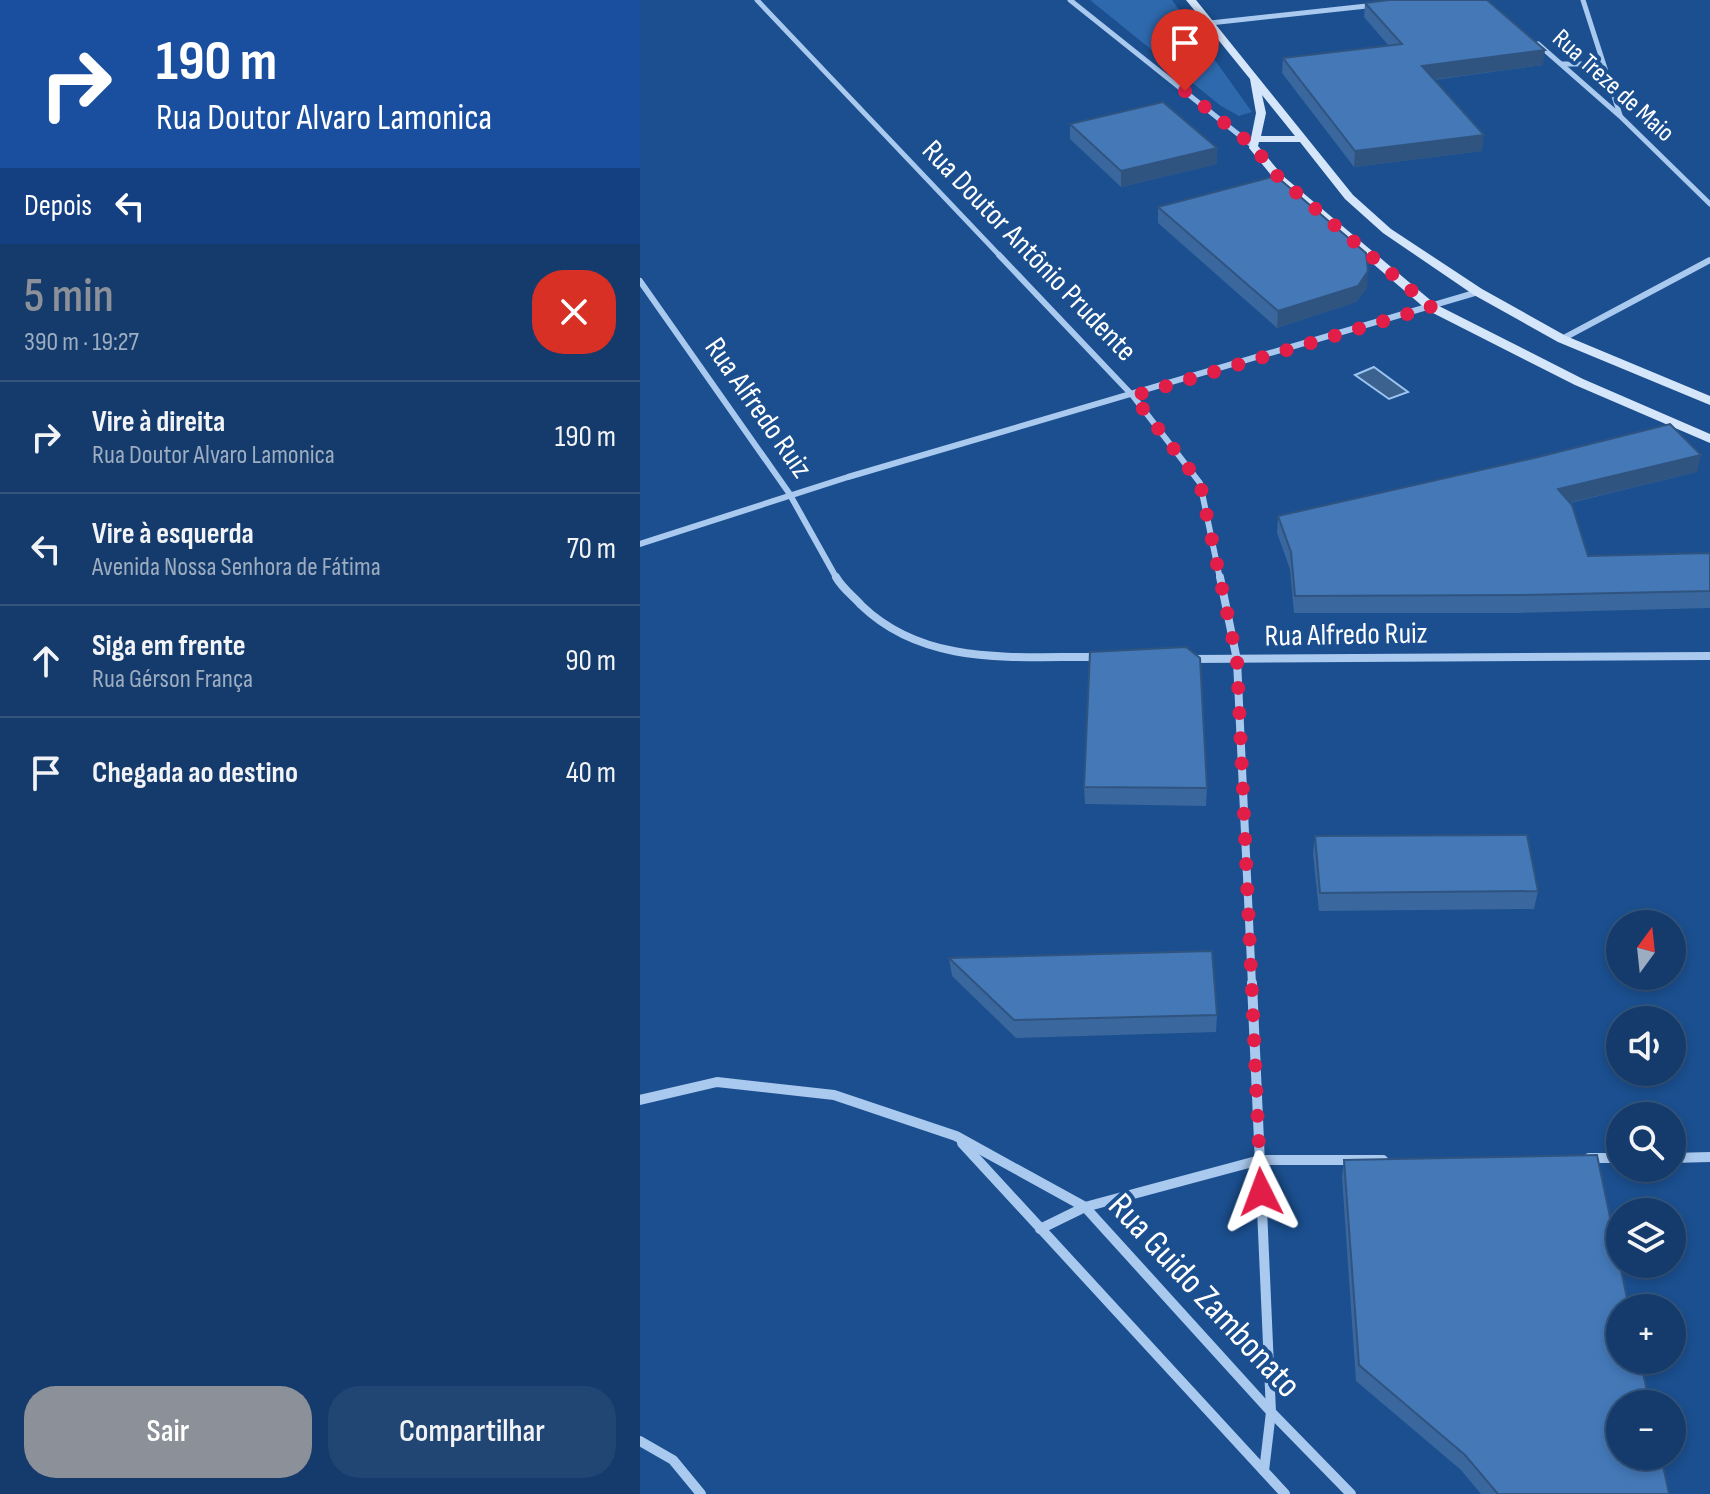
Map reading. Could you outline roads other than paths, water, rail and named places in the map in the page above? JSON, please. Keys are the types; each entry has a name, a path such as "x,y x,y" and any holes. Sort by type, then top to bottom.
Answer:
{"street":[{"name":"Rua Doutor Antônio Prudente","path":"757,0 1133,396 1200,483 1237,660 1271,1412 1264,1471"},
{"path":"1070,0 1254,142 1279,178 1431,307 1579,382 1710,439"},
{"path":"1191,0 1349,197 1387,231 1478,292 1562,339 1710,401"},
{"path":"1583,0 1620,116"},
{"path":"1210,23 1379,5"},
{"name":"Rua Treze de Maio","path":"1529,37 1620,116 1710,204"},
{"path":"1562,64 1601,64"},
{"path":"1254,78 1261,113 1254,142"},
{"path":"1254,142 1303,139"},
{"path":"1562,339 1710,260"},
{"name":"Rua Alfredo Ruiz","path":"640,281 789,493 839,583 878,621 910,638 967,656 1102,657"},
{"path":"640,544 789,493 1133,396 1478,292"},
{"name":"Rua Alfredo Ruiz","path":"1177,659 1710,656"},
{"name":"Rua Guido Zambonato","path":"640,1100 717,1082 834,1095 956,1136 1085,1207 1271,1412 1351,1494"},
{"name":"Rua Guido Zambonato","path":"956,1136 1285,1494"},
{"path":"1686,1158 1710,1157"},
{"path":"1573,1158 1606,1158"},
{"path":"1040,1229 1085,1207 1260,1160 1401,1159"},
{"path":"640,1441 673,1460 701,1494"}]}
